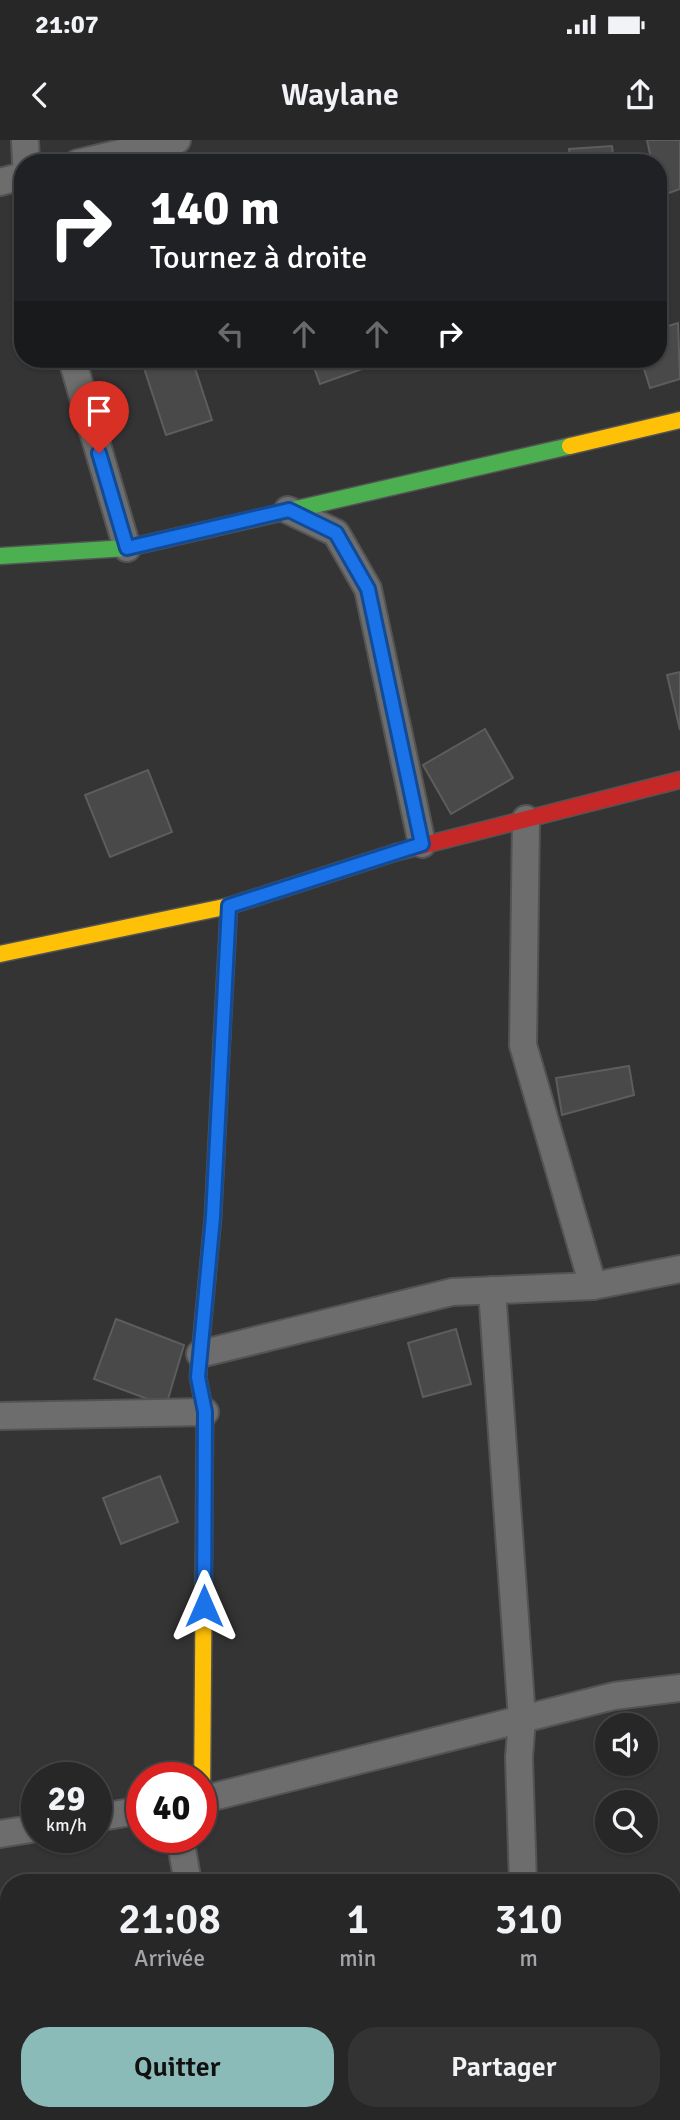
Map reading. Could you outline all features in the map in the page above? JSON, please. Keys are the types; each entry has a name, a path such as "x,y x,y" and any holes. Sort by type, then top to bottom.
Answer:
{"street":[{"path":"117,154 177,140"},
{"path":"75,368 127,548"},
{"path":"0,556 127,548 680,420"},
{"path":"289,510 336,533 368,589 422,844"},
{"path":"0,954 229,906 422,844 680,780"},
{"path":"526,819 523,1045 593,1286"},
{"path":"202,1762 205,1412 198,1377 213,1217 229,906"},
{"path":"200,1354 452,1292 593,1286 680,1269"},
{"path":"492,1290 522,1719 519,1757 523,1874"},
{"path":"0,1416 205,1412"},
{"path":"217,1796 614,1696 680,1688"},
{"path":"0,1834 21,1831"},
{"path":"183,1853 186,1874"}],"building":[{"path":"647,140 680,140 680,189 667,194 667,154 650,154"},
{"path":"612,146 613,154 570,154 569,149"},
{"path":"678,323 680,379 650,388 644,368 667,368 667,326"},
{"path":"144,368 195,368 212,420 166,435"},
{"path":"314,368 365,368 320,384"},
{"path":"680,672 680,730 667,675"},
{"path":"485,729 513,778 451,814 423,765"},
{"path":"148,770 172,832 110,857 85,795"},
{"path":"629,1066 634,1095 562,1115 556,1078"},
{"path":"116,1319 184,1345 166,1406 94,1379"},
{"path":"456,1329 471,1384 423,1397 408,1343"},
{"path":"160,1476 178,1522 121,1544 103,1498"}],"traffic: fast":[{"path":"0,556 127,548 570,446"},
{"path":"199,1365 213,1217 222,1038"}],"traffic: slow":[{"path":"570,446 680,420"},
{"path":"0,954 229,906 397,852"},
{"path":"222,1038 229,906"},
{"path":"199,1365 198,1377 205,1412 202,1762"}],"traffic: jam":[{"path":"397,852 680,780"}],"route":[{"path":"99,453 127,548 289,510 336,533 368,589 422,844 229,906 213,1217 198,1377 205,1412 204,1606"}]}
